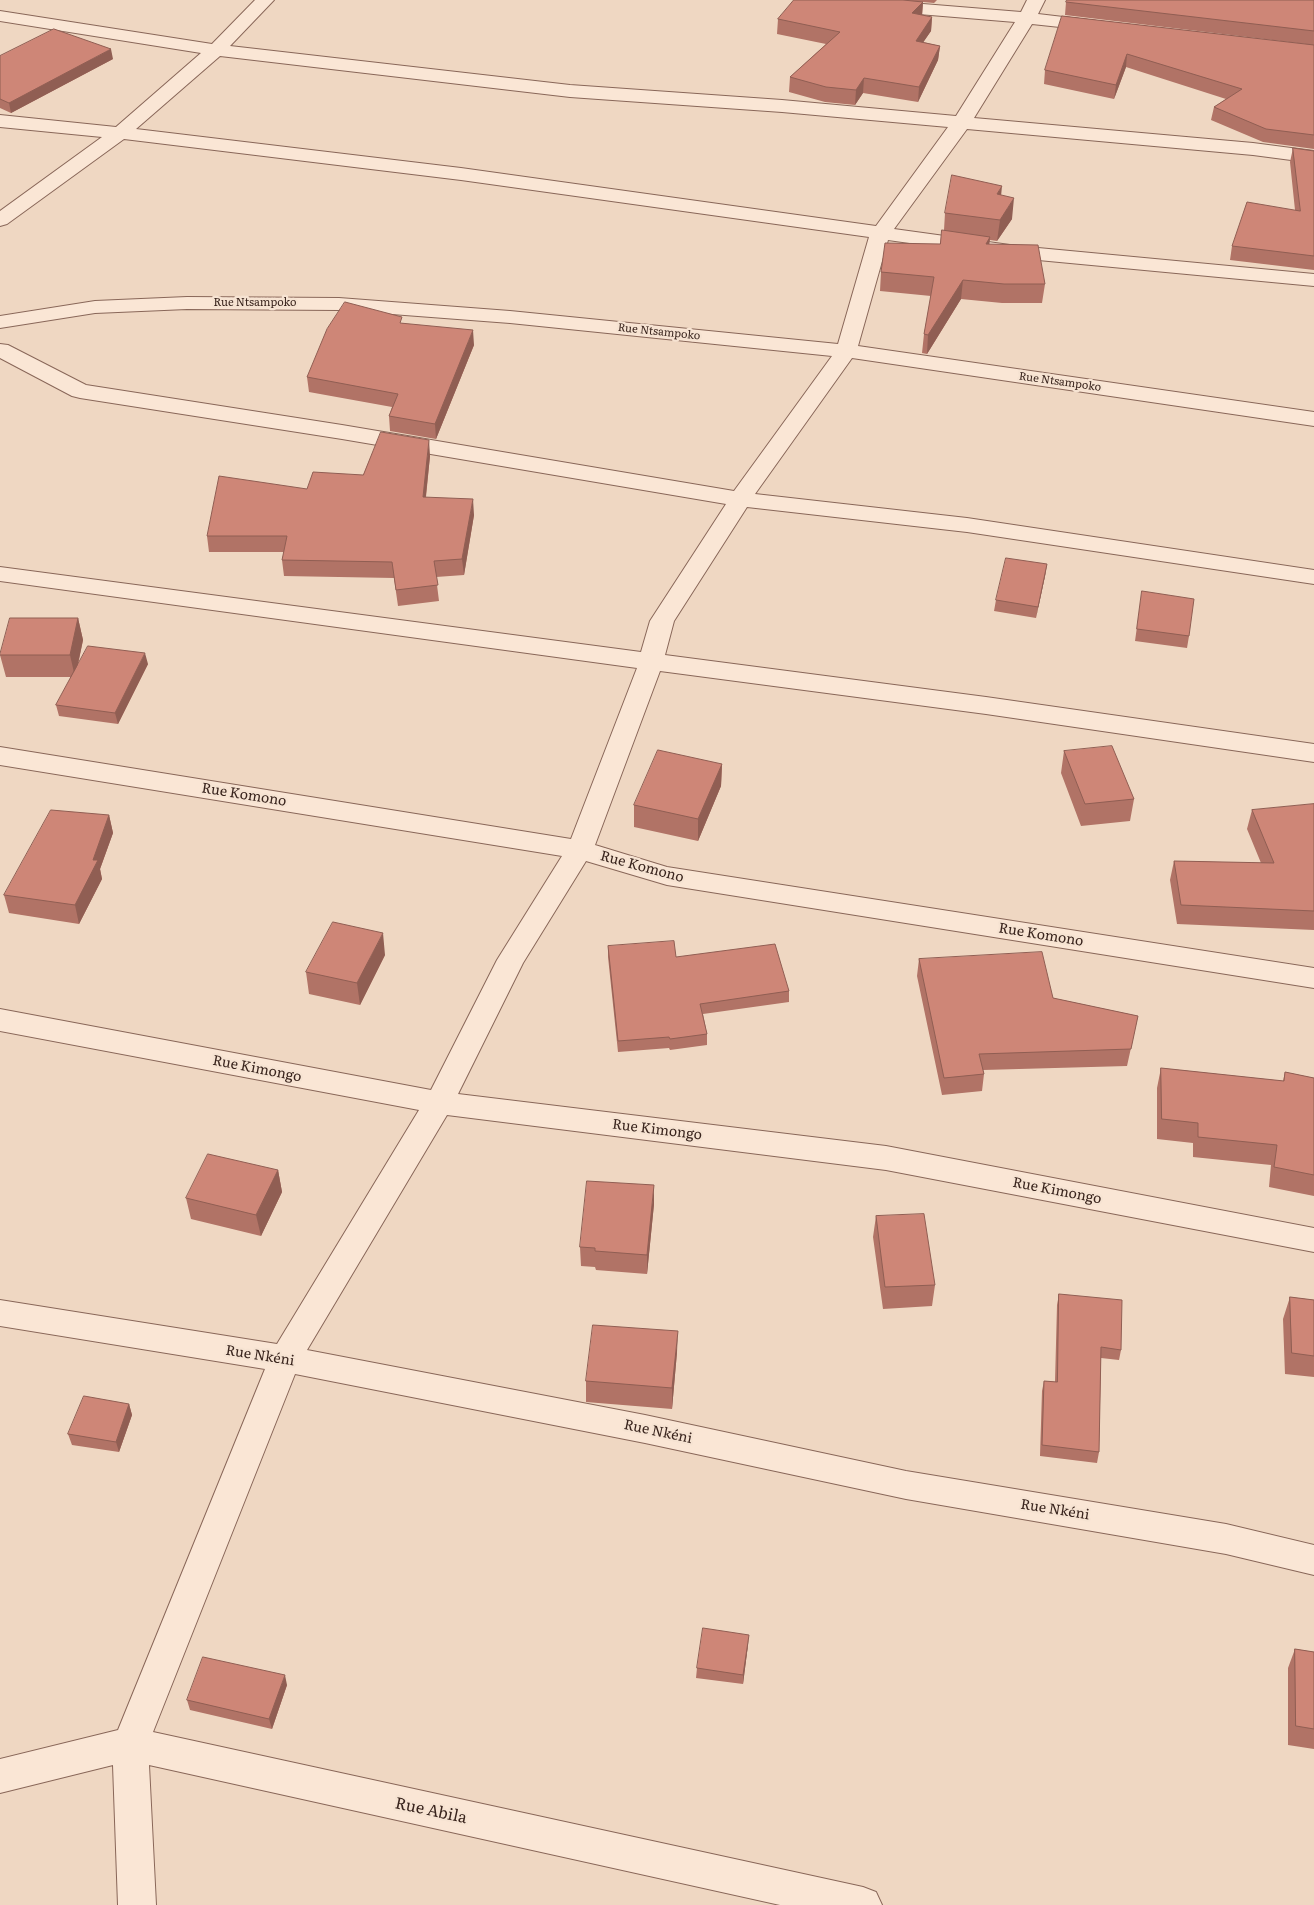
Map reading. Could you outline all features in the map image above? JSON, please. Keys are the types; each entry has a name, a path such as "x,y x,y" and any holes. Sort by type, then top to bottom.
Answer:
{"street":[{"path":"0,220 120,133 216,50 265,0"},
{"path":"810,0 1032,9 1116,28"},
{"path":"137,1905 130,1744 285,1360 439,1103 511,960 580,850 651,662 662,621 740,499 846,351 880,234 961,123 1032,9"},
{"path":"0,16 216,50 570,91 782,106 1253,149 1314,157"},
{"path":"0,121 120,133 461,174 1017,252 1314,280"},
{"name":"Rue Ntsampoko","path":"0,322 95,307 187,302 339,304 510,316 846,351 1314,419"},
{"path":"0,350 80,391 342,432 740,499 967,524 1314,577"},
{"path":"0,574 213,605 1145,727 1314,754"},
{"name":"Rue Komono","path":"0,756 580,850 667,876 1314,978"},
{"name":"Rue Kimongo","path":"0,1020 439,1103 886,1158 1314,1240"},
{"name":"Rue Nkéni","path":"0,1314 285,1360 645,1429 906,1485 1226,1539 1314,1560"},
{"name":"Rue Abila","path":"0,1776 130,1744 863,1905"}],"building":[{"path":"794,0 903,0 923,2 912,13 932,17 916,41 940,46 919,87 864,78 856,90 826,87 790,77 840,32 778,19"},
{"path":"1067,0 1314,0 1314,31 1066,2"},
{"path":"1062,16 1314,45 1314,135 1266,129 1214,107 1242,89 1127,54 1116,85 1045,70"},
{"path":"54,29 111,49 9,103 0,99 0,56"},
{"path":"1293,148 1314,151 1314,256 1232,246 1247,202 1300,211"},
{"path":"952,175 1002,186 997,194 1014,198 1000,220 945,213"},
{"path":"942,230 990,237 986,244 1038,245 1045,284 1004,284 963,280 928,335 924,334 934,277 881,272 885,243 940,244"},
{"path":"345,302 402,317 400,323 473,330 435,424 389,416 398,394 307,377 327,329"},
{"path":"381,432 429,440 423,497 473,499 462,559 434,561 438,585 396,590 392,562 282,560 287,536 207,536 219,476 307,489 313,472 363,475"},
{"path":"1006,558 1047,564 1038,607 996,600"},
{"path":"1142,591 1194,599 1189,636 1137,629"},
{"path":"10,618 78,618 70,655 0,655"},
{"path":"88,646 145,653 115,713 56,705"},
{"path":"1112,746 1134,799 1085,804 1064,751"},
{"path":"658,750 722,764 698,819 634,805"},
{"path":"1314,804 1314,911 1181,905 1174,861 1274,863 1252,810"},
{"path":"51,810 109,815 93,860 98,860 75,905 4,895"},
{"path":"333,922 383,933 357,983 306,972"},
{"path":"674,941 676,957 775,944 789,991 700,1004 707,1034 670,1039 669,1037 618,1041 608,946"},
{"path":"1042,952 1053,998 1138,1016 1131,1049 979,1054 984,1074 944,1078 919,959"},
{"path":"1161,1068 1284,1081 1285,1072 1314,1078 1314,1175 1274,1167 1277,1145 1198,1137 1198,1123 1162,1119"},
{"path":"208,1154 278,1170 256,1215 186,1198"},
{"path":"587,1181 654,1185 647,1255 595,1251 595,1248 580,1247"},
{"path":"924,1214 935,1285 885,1287 876,1216"},
{"path":"1059,1294 1122,1300 1121,1350 1101,1347 1099,1452 1042,1445 1044,1381 1057,1382"},
{"path":"1290,1297 1314,1300 1314,1356 1292,1353"},
{"path":"593,1325 678,1331 672,1388 586,1381"},
{"path":"84,1396 129,1404 116,1442 68,1434"},
{"path":"703,1628 749,1635 743,1675 697,1668"},
{"path":"1295,1649 1314,1652 1314,1729 1296,1726"},
{"path":"203,1657 285,1675 269,1719 187,1700"}]}
